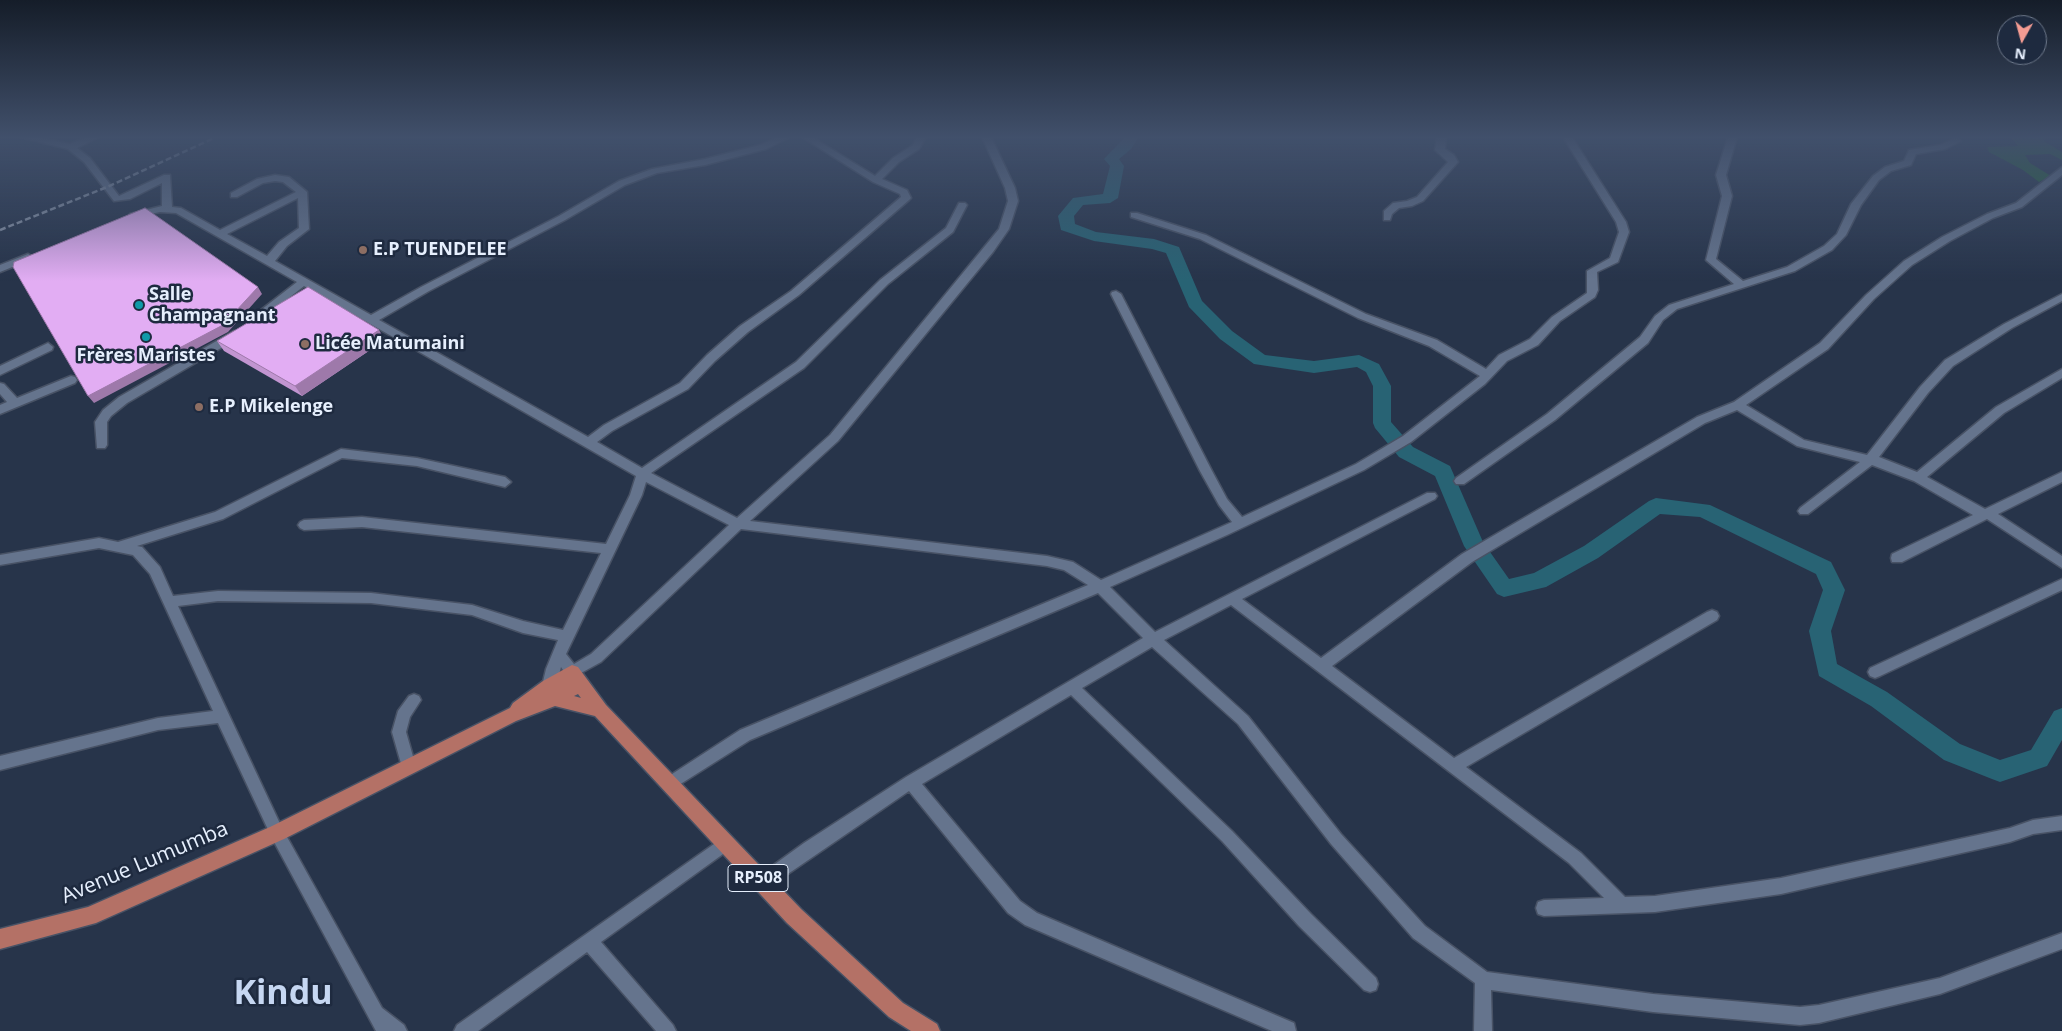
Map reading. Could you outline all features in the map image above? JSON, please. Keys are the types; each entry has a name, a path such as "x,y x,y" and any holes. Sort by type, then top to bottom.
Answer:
{"main road":[{"name":"RP508","path":"576,678 600,710 671,783 724,844 794,916 896,1010 930,1031"},
{"name":"Avenue Lumumba","path":"0,939 89,916 277,833 510,716 576,678"},
{"path":"552,692 600,710"}],"street":[{"path":"107,185 117,198 127,197 151,185"},
{"path":"167,185 167,209"},
{"path":"234,195 252,185"},
{"path":"268,262 283,244 304,229 302,192 294,185"},
{"path":"371,320 425,289 562,218 618,185"},
{"path":"588,444 608,428 684,386 711,358 744,329 795,293 906,198 904,192 888,185"},
{"path":"558,656 562,658 576,678 738,524 834,438 990,250 1004,228 1013,201 1009,185"},
{"path":"1387,218 1387,213 1396,205 1409,204 1420,199 1432,185"},
{"path":"671,783 746,735 1100,586 1240,524 1360,467 1392,449 1487,375 1503,358 1534,342 1556,319 1591,295 1593,290 1592,271 1614,260 1624,232 1621,222 1598,185"},
{"path":"1724,185 1727,196 1711,260 1742,285"},
{"path":"1460,481 1551,417 1644,340 1659,318 1673,307 1791,269 1828,248 1841,236 1856,204 1871,185"},
{"path":"1321,666 1467,558 1489,547 1701,420 1738,405 1824,346 1870,297 1908,263 1964,230 2019,205 2043,185"},
{"path":"219,234 302,192"},
{"path":"552,692 558,656 636,495 643,473 800,365 884,282 950,230 962,204"},
{"path":"118,222 149,210 178,210 588,444 738,524 1047,561 1068,566 1100,586 1153,639 1243,720 1336,839 1419,932 1483,979 1497,983 1653,1003 1800,1016 1819,1014 1940,986 2062,942"},
{"path":"1134,215 1203,237 1353,311 1433,343 1487,375"},
{"path":"0,269 37,254"},
{"path":"101,445 102,422 107,413 123,400 241,332 303,282"},
{"path":"1116,294 1206,471 1223,502 1240,524"},
{"path":"1804,511 1870,460 1949,363 2008,326 2062,297"},
{"path":"0,371 48,346"},
{"path":"1918,478 2000,410 2062,373"},
{"path":"0,410 71,380"},
{"path":"0,388 15,404"},
{"path":"1738,405 1801,443 1870,460 1918,478 1986,514 2062,563"},
{"path":"118,547 219,516 341,453 417,462 505,482"},
{"path":"1897,558 2062,477"},
{"path":"763,883 810,848 911,782 1153,639 1431,496"},
{"path":"304,525 362,522 610,548"},
{"path":"0,560 99,543 137,551 155,571 277,833 378,1014 385,1031"},
{"path":"1875,672 2062,584"},
{"path":"169,602 218,596 371,598 472,610 523,627 567,636"},
{"path":"1231,598 1575,858 1622,905"},
{"path":"1454,766 1712,616"},
{"path":"1072,687 1227,836 1305,920 1370,984"},
{"path":"409,767 399,732 403,715 414,700"},
{"path":"0,763 158,724 222,716"},
{"path":"911,782 1014,907 1031,919 1288,1029"},
{"path":"1544,908 1679,902 1781,886 2010,835 2026,829 2062,823"},
{"path":"463,1031 724,844"},
{"path":"589,941 666,1031"},
{"path":"1483,979 1483,1031"},
{"path":"378,1014 398,1031"}],"building":[{"path":"145,208 258,287 223,325 88,396 13,267 14,262"},
{"name":"Licée Matumaini","path":"308,287 379,330 295,386 217,341"}],"waterway":[{"path":"1113,185 1110,198 1078,201 1066,216 1067,227 1094,236 1154,244 1173,250 1195,303 1226,335 1260,360 1314,367 1359,361 1373,368 1382,386 1382,423 1406,452 1443,471 1474,546 1504,588 1539,581 1591,552 1656,506 1703,510 1824,568 1834,590 1820,631 1827,669 1879,699 1952,752 2000,771 2039,758 2062,718"}],"railway":[{"path":"0,230 111,185"}],"place":[{"name":"E.P TUENDELEE","path":"363,250"},
{"name":"Salle Champagnant","path":"139,305"},
{"name":"Frères Maristes","path":"146,337"},
{"name":"Licée Matumaini","path":"305,344"},
{"name":"E.P Mikelenge","path":"199,407"}],"district":[{"name":"Kindu","path":"283,994"}]}
